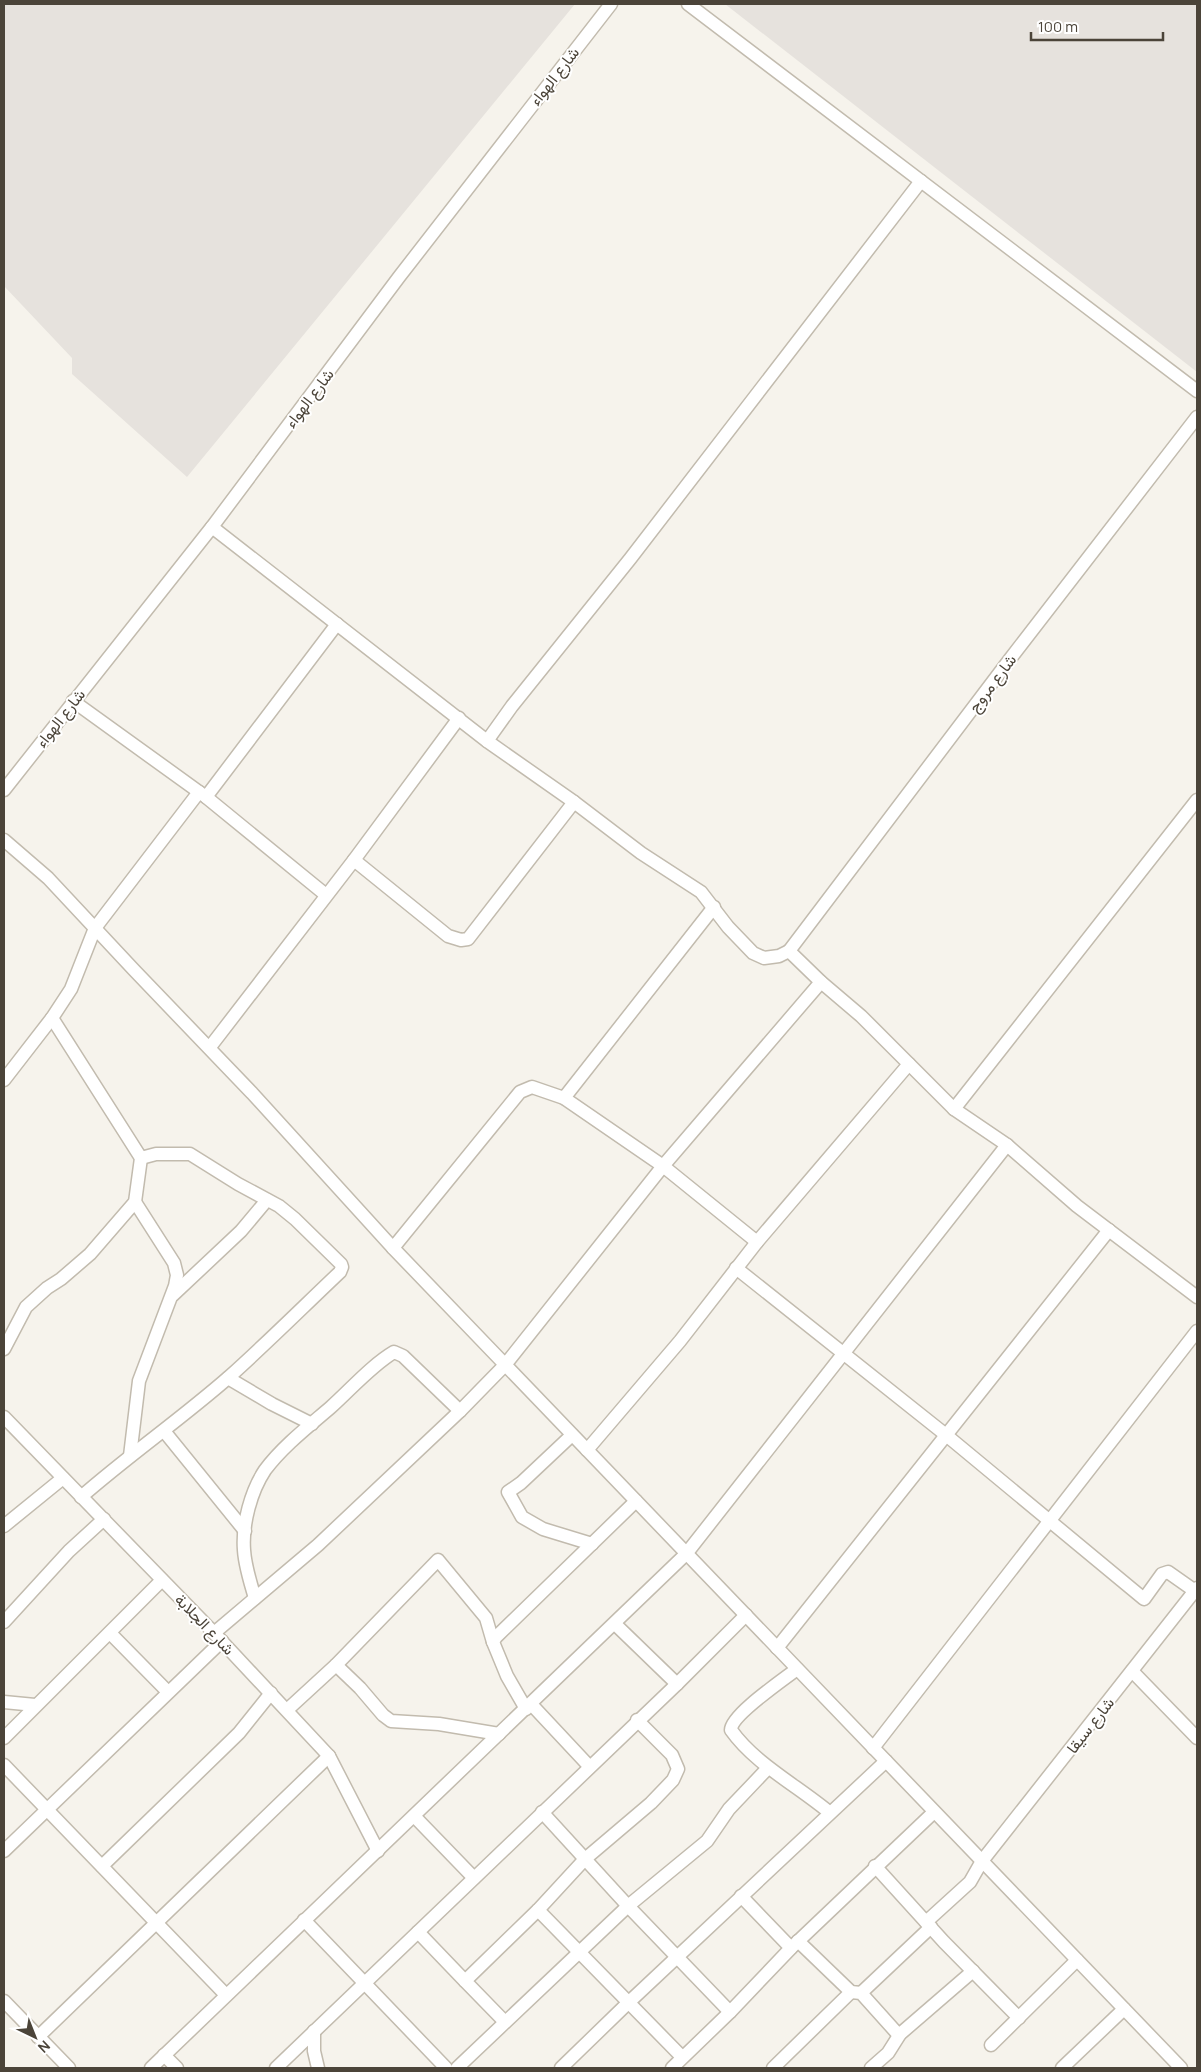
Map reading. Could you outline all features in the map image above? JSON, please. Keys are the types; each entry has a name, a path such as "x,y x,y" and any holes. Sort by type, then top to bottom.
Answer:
{"street":[{"name":"شارع الهواء","path":"4,790 212,527 399,278 611,4"},
{"path":"688,4 1197,391"},
{"path":"488,740 512,706 630,559 921,181"},
{"name":"شارع مروج","path":"789,951 1197,417"},
{"path":"212,527 488,740 641,853 702,892 728,927 754,952 764,958 778,956 789,951 820,982 861,1016 954,1110 1007,1145 1077,1206 1197,1297"},
{"path":"4,1080 52,1018 71,989 95,928 337,624"},
{"path":"73,701 203,794 326,894"},
{"path":"210,1048 326,894 354,860 459,718"},
{"path":"954,1110 1197,800"},
{"path":"354,860 448,936 461,940 468,939 574,802"},
{"path":"4,840 48,878 210,1048 392,1248 1181,2068"},
{"path":"564,1098 714,907"},
{"path":"4,1851 168,1692 255,1598 318,1545 460,1411 505,1365 663,1166 820,982"},
{"path":"4,1349 26,1306 37,1295 61,1280 90,1254 135,1202 141,1158 52,1018"},
{"path":"587,1450 680,1341 757,1242 909,1064"},
{"path":"392,1248 520,1092 532,1087 564,1098 663,1166 757,1242"},
{"path":"151,2068 686,1554 1007,1145"},
{"path":"82,1498 130,1456 164,1431 228,1378 342,1268 341,1264 279,1206 190,1154 156,1154 141,1158"},
{"path":"169,1299 241,1231 267,1200"},
{"path":"130,1456 139,1381 175,1286 177,1275 174,1263 135,1202"},
{"path":"777,1648 1109,1230"},
{"path":"736,1268 845,1353 1144,1599 1165,1572 1168,1572 1196,1590"},
{"path":"873,1748 1197,1331"},
{"path":"255,1598 245,1556 245,1531 256,1486 265,1470 278,1455 394,1352 403,1356 460,1411"},
{"path":"228,1378 272,1404 312,1424"},
{"name":"شارع الجلابة","path":"4,1417 218,1637 329,1756 378,1851"},
{"path":"164,1431 245,1531"},
{"path":"572,1435 508,1492 522,1517 544,1529 592,1544"},
{"path":"4,1526 63,1478"},
{"path":"493,1642 636,1501"},
{"path":"4,1622 69,1551 104,1519"},
{"path":"287,1710 336,1665 438,1560 486,1618 493,1642 507,1676 528,1706 589,1766"},
{"path":"4,1738 162,1580"},
{"name":"شارع سيقا","path":"773,2068 856,1992 970,1882 982,1861 1196,1590"},
{"path":"276,2068 636,1720 677,1684 746,1615"},
{"path":"615,1624 677,1684"},
{"path":"110,1634 168,1692"},
{"path":"336,1665 390,1722 439,1724 499,1734"},
{"path":"797,1669 745,1710 731,1725 730,1730 768,1768 809,1795 830,1813"},
{"path":"1132,1671 1197,1738"},
{"path":"102,1866 239,1733 271,1693"},
{"path":"4,1702 35,1705"},
{"path":"465,1981 538,1910 585,1859 651,1803 673,1780 678,1769 672,1755 636,1720"},
{"path":"38,2037 329,1756"},
{"path":"561,2068 677,1956 886,1762"},
{"path":"4,1764 226,1995"},
{"path":"457,2068 628,1906 707,1841 729,1809 768,1768"},
{"path":"542,1812 628,1906 730,2012"},
{"path":"672,2068 730,2012 795,1944 934,1812"},
{"path":"414,1816 474,1878"},
{"path":"875,1866 1019,2018"},
{"path":"741,1896 795,1944 856,1992 900,2034"},
{"path":"538,1910 682,2057"},
{"path":"304,1920 446,2068"},
{"path":"418,1932 505,2022"},
{"path":"991,2045 1077,1960"},
{"path":"871,2068 888,2053 900,2034 973,1971"},
{"path":"4,2001 69,2068"},
{"path":"1062,2068 1124,2009"},
{"path":"314,2031 318,2068"},
{"path":"164,2055 177,2068"}],"shaded area":[{"path":"4,4 575,4 187,477 72,374 72,358 4,286"},
{"path":"725,4 1197,4 1197,372 893,135"}]}
